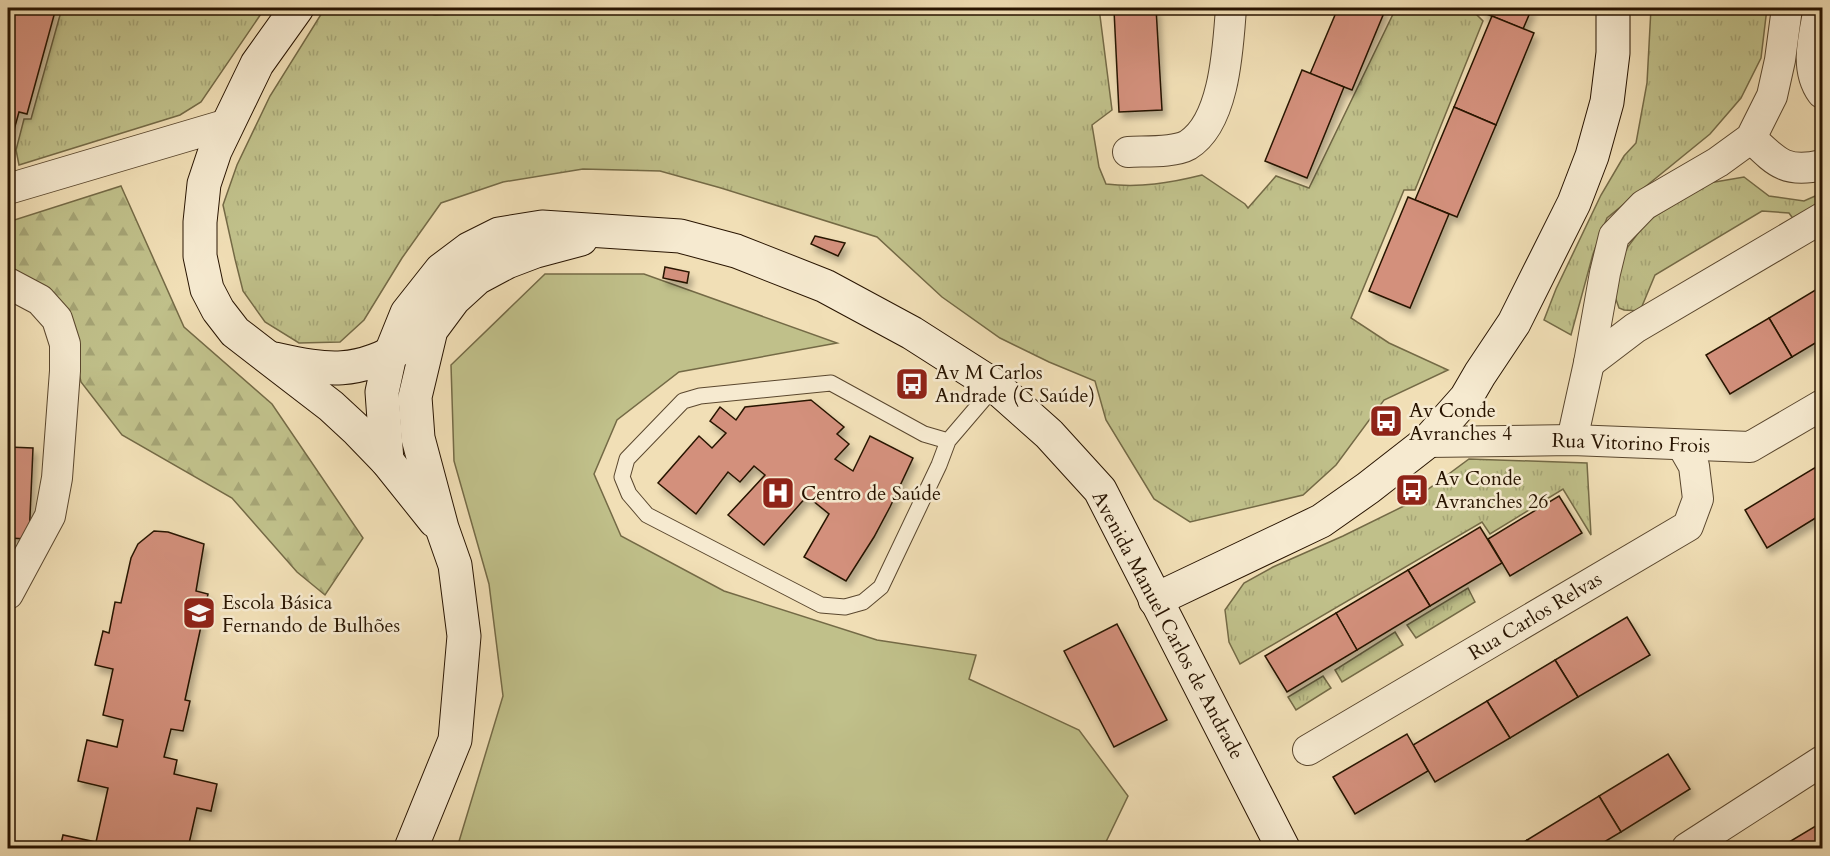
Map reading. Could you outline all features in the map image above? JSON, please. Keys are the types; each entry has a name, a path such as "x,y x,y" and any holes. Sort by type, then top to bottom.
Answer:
{"street":[{"path":"297,8 256,64 215,151 204,184 200,222 200,256 207,289 218,310 235,332 331,406 358,430 387,461 442,528"},
{"path":"1128,152 1170,150 1186,146 1201,134 1222,86 1231,8"},
{"path":"1155,600 1321,521 1428,442 1466,398 1514,323 1574,202 1592,156 1607,102 1614,53 1614,8"},
{"path":"1572,440 1614,236 1644,205 1718,162 1751,138 1772,96 1780,60 1787,8"},
{"path":"1819,8 1812,48 1812,69 1817,86 1822,93"},
{"path":"8,189 228,124"},
{"path":"1751,138 1772,159 1790,168 1808,169 1822,165"},
{"path":"1589,363 1635,328 1822,218"},
{"name":"Avenida Manuel Carlos de Andrade","path":"387,461 382,392 390,355 407,313 441,270 469,249 499,234 542,227 680,236 736,251 825,286 912,333 995,386 1049,434 1100,490 1283,849"},
{"path":"267,357 321,368 338,369 354,368 390,355 431,330 454,299 477,278 507,262 536,251 611,230"},
{"path":"8,283 40,300 57,319 64,344 65,371 57,478 50,516 8,594"},
{"path":"411,849 455,740 464,636 455,565 442,528 418,438 415,397 431,330"},
{"name":"Rua Vitorino Frois","path":"1428,442 1572,440 1750,447 1822,405"},
{"name":"Rua Carlos Relvas","path":"1308,750 1688,526 1698,499 1694,466 1682,445"},
{"path":"1687,849 1822,761"}],"lane":[{"path":"948,441 924,434 831,383 700,396 683,401 627,459 622,477 628,494 647,515 820,605 845,607 863,602 881,587 939,465 948,441 995,386"}],"green space":[{"path":"62,8 265,8 201,102 180,115 19,165 16,150 24,119 31,119"},
{"path":"325,8 408,8 435,15 536,8 1099,8 1112,110 1092,125 1099,167 1106,184 1155,184 1202,175 1248,208 1276,176 1309,188 1396,8 1477,8 1475,13 1483,21 1415,190 1404,190 1351,318 1389,343 1448,370 1384,400 1336,465 1303,495 1190,522 1154,499 1106,420 1095,381 1000,338 942,297 877,237 660,171 583,169 503,182 441,203 402,258 364,320 340,342 299,343 265,322 243,291 223,205 237,165 270,96"},
{"path":"1651,8 1767,8 1761,58 1741,98 1710,134 1607,218 1593,254 1571,335 1544,320 1556,289 1601,195 1624,156 1636,143 1647,83"},
{"path":"1744,177 1769,196 1804,201 1822,193 1822,204 1794,220 1789,213 1762,211 1655,275 1640,311 1619,308 1612,288 1624,252 1647,221 1709,183"},
{"path":"121,186 184,327 272,404 363,538 325,595 297,572 232,498 122,435 81,382 66,317 8,278 8,222"},
{"path":"545,274 644,274 837,343 679,372 617,420 594,474 621,536 724,591 877,640 976,655 969,679 1079,730 1128,796 1103,848 457,848 503,696 489,584 454,461 451,365"},
{"path":"1469,459 1587,463 1591,535 1563,489 1490,534 1482,522 1240,664 1229,642 1225,610 1244,583 1273,567 1408,504"},
{"path":"1468,588 1475,602 1416,638 1407,625"},
{"path":"1395,632 1403,645 1342,682 1335,670"},
{"path":"1323,676 1331,688 1296,710 1288,697"}],"building":[{"path":"8,8 56,8 27,114 19,112 9,148 8,148"},
{"path":"1156,8 1162,110 1119,112 1114,10"},
{"path":"1338,8 1386,8 1352,90 1310,74"},
{"path":"1484,8 1532,8 1523,29 1482,12"},
{"path":"1492,16 1534,33 1496,125 1454,107"},
{"path":"1302,70 1344,87 1307,178 1265,161"},
{"path":"1454,107 1496,125 1457,217 1415,200"},
{"path":"1408,197 1449,214 1410,308 1369,291"},
{"path":"815,236 845,243 838,256 811,244"},
{"path":"665,267 689,272 687,283 663,278"},
{"path":"1822,286 1822,339 1792,357 1769,318"},
{"path":"1769,318 1792,357 1730,394 1706,355"},
{"path":"811,400 844,427 837,434 849,444 835,459 853,471 870,436 913,458 874,537 846,581 804,557 829,514 807,496 764,545 728,515 765,475 754,466 740,482 728,472 696,514 658,483 699,436 712,448 726,433 710,421 720,407 736,420 745,407"},
{"path":"8,447 33,448 29,539 8,538"},
{"path":"1816,467 1822,478 1822,514 1767,548 1745,510"},
{"path":"1559,496 1582,533 1510,576 1488,539"},
{"path":"1480,527 1502,563 1430,606 1408,570"},
{"path":"154,531 168,532 204,544 196,591 208,594 185,700 190,701 183,731 171,729 164,757 177,760 174,774 217,784 211,811 197,808 188,848 181,846 180,848 60,848 63,835 96,842 108,788 78,781 87,740 117,747 123,720 103,715 113,669 95,665 103,631 109,633 115,602 121,603 131,558 138,544"},
{"path":"1408,570 1430,606 1357,650 1336,613"},
{"path":"1336,613 1357,650 1287,692 1265,656"},
{"path":"1627,617 1650,655 1578,697 1555,660"},
{"path":"1117,624 1167,720 1114,747 1064,651"},
{"path":"1555,660 1578,697 1510,738 1487,701"},
{"path":"1487,701 1510,738 1435,782 1413,745"},
{"path":"1407,734 1428,771 1355,814 1333,777"},
{"path":"1668,754 1690,789 1621,832 1599,796"},
{"path":"1599,796 1621,832 1594,848 1532,848 1527,840"},
{"path":"1819,824 1822,830 1822,848 1779,848"},
{"path":"1527,840 1532,848 1514,848"}],"place":[{"name":"Av M Carlos Andrade (C Saúde)","path":"912,384"},
{"name":"Av Conde Avranches 4","path":"1386,421"},
{"name":"Av Conde Avranches 26","path":"1412,490"},
{"name":"Centro de Saúde","path":"778,493"},
{"name":"Escola Básica Fernando de Bulhões","path":"199,613"}]}
